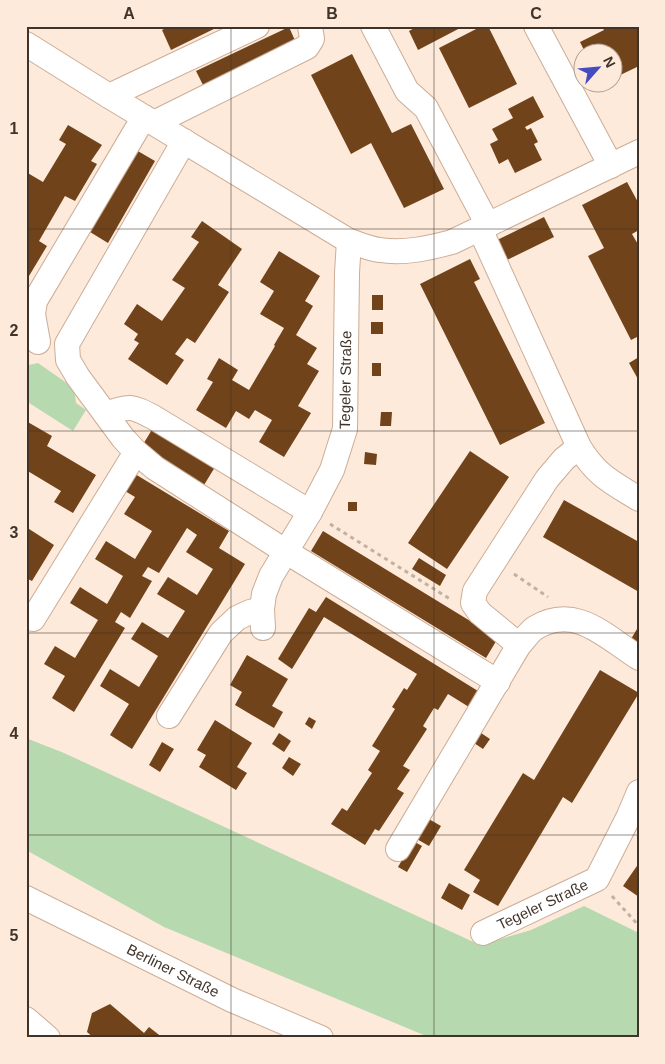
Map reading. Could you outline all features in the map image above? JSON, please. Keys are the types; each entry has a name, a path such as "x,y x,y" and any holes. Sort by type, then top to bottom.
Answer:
{"street":[{"path":"109,96 256,26"},
{"path":"32,349 35,301 149,120 307,47 312,39 310,26"},
{"path":"373,26 407,91 426,108 484,227 579,447 588,461 602,476 639,499"},
{"path":"536,26 611,166"},
{"path":"26,44 349,242 380,250 405,251 428,249 452,242 639,152"},
{"path":"184,141 67,344 68,360 78,377 136,452 155,468 285,551 498,682"},
{"name":"Tegeler Straße","path":"170,716 221,633 237,618 250,612 263,619 264,594 271,576 310,512 332,470 345,428 349,242"},
{"path":"32,349 50,338 67,344"},
{"path":"106,414 132,407 139,410 310,512"},
{"path":"519,645 480,613 473,603 475,591 547,478 564,459 579,447"},
{"path":"33,618 136,452"},
{"path":"398,849 519,645 533,629 550,621 566,618 584,622 639,658"},
{"name":"Tegeler Straße","path":"483,933 597,879 639,792"},
{"name":"Berliner Straße","path":"26,898 232,1000 321,1038"},
{"path":"26,1019 48,1038"}],"path":[{"path":"310,512 454,602 473,603"},
{"path":"494,560 551,599"},
{"path":"597,879 639,926"}],"green space":[{"path":"38,363 74,388 76,403 86,410 73,431 26,401 26,369 29,365"},
{"path":"26,738 64,753 480,945 531,930 584,906 639,933 639,1038 431,1038 164,927 26,850"}],"building":[{"path":"170,26 220,26 171,50 162,30"},
{"path":"418,26 464,26 418,50 409,31"},
{"path":"482,26 488,26 517,84 469,108 439,48"},
{"path":"602,26 639,26 639,66 622,74 622,42 580,42 604,30"},
{"path":"289,27 297,45 205,89 196,71"},
{"path":"352,54 392,133 411,124 444,189 404,208 371,143 351,154 311,75"},
{"path":"533,96 544,117 525,127 527,130 531,128 538,142 534,144 542,160 515,173 508,159 499,164 490,144 498,140 492,129 513,118 508,109"},
{"path":"68,125 102,145 91,161 97,164 75,201 65,196 39,241 47,246 26,281 26,172 43,182 66,144 59,140"},
{"path":"136,150 155,161 108,243 90,232"},
{"path":"627,182 639,204 639,230 632,234 639,246 639,336 631,340 588,256 604,248 582,205"},
{"path":"544,217 554,237 505,261 495,241"},
{"path":"202,221 242,249 218,285 229,292 195,343 187,338 175,354 184,360 167,385 128,359 139,343 134,340 138,334 124,324 137,304 162,321 185,288 172,280 199,242 191,237"},
{"path":"279,251 320,276 305,301 313,306 296,335 317,348 307,364 319,371 298,406 311,413 284,457 259,442 272,420 255,410 249,419 236,411 226,428 196,410 213,382 207,379 219,358 238,370 232,380 249,390 275,346 284,328 260,314 274,291 260,282"},
{"path":"470,259 480,279 474,282 545,423 500,445 420,284"},
{"path":"372,295 383,295 383,310 372,310"},
{"path":"371,322 383,322 383,334 371,334"},
{"path":"639,357 639,381 629,363"},
{"path":"372,363 381,363 381,376 372,376"},
{"path":"381,412 392,412 391,426 380,426"},
{"path":"26,421 52,436 47,446 96,475 73,513 54,502 61,491 26,470"},
{"path":"153,428 215,467 204,485 142,446"},
{"path":"470,451 509,477 447,569 408,543"},
{"path":"365,452 377,454 376,465 364,464"},
{"path":"135,474 229,531 219,548 245,564 132,749 110,735 129,704 100,686 110,669 139,687 158,656 131,639 142,622 168,638 185,611 157,594 168,577 197,595 213,569 186,552 197,535 187,528 159,573 148,567 142,576 152,581 130,618 121,612 115,622 125,628 74,712 52,698 65,676 44,664 55,646 75,658 98,620 70,603 80,587 107,604 123,576 95,559 106,541 135,559 152,531 124,514 135,497 125,491"},
{"path":"564,500 639,542 639,592 543,537"},
{"path":"348,502 357,502 357,511 348,511"},
{"path":"26,527 54,545 32,581 26,578"},
{"path":"323,531 498,638 486,658 311,551"},
{"path":"419,558 446,575 440,586 412,569"},
{"path":"326,597 478,691 469,707 448,694 438,710 434,708 423,726 427,729 403,766 410,770 397,789 404,793 379,831 375,829 365,845 331,824 342,808 347,811 372,773 368,770 380,751 372,746 395,709 392,707 404,688 407,690 417,674 324,617 292,669 278,659 309,608 316,612"},
{"path":"637,629 639,631 639,651 628,644"},
{"path":"247,655 288,679 272,706 283,712 274,728 235,705 242,692 230,685"},
{"path":"600,670 639,693 572,803 563,797 498,906 473,892 480,880 464,870 523,773 534,780"},
{"path":"309,717 316,721 312,729 305,724"},
{"path":"215,720 252,743 237,767 247,773 236,790 199,767 206,755 197,750"},
{"path":"279,733 291,741 284,752 272,744"},
{"path":"481,733 490,739 483,749 474,743"},
{"path":"162,742 174,749 160,772 149,765"},
{"path":"289,757 301,764 293,776 282,768"},
{"path":"427,818 441,826 429,846 415,838"},
{"path":"413,841 422,846 407,872 398,867"},
{"path":"639,863 639,897 623,886"},
{"path":"449,883 470,895 462,910 441,898"},
{"path":"110,1004 144,1033 149,1027 163,1038 94,1038 87,1032 92,1013"}]}
